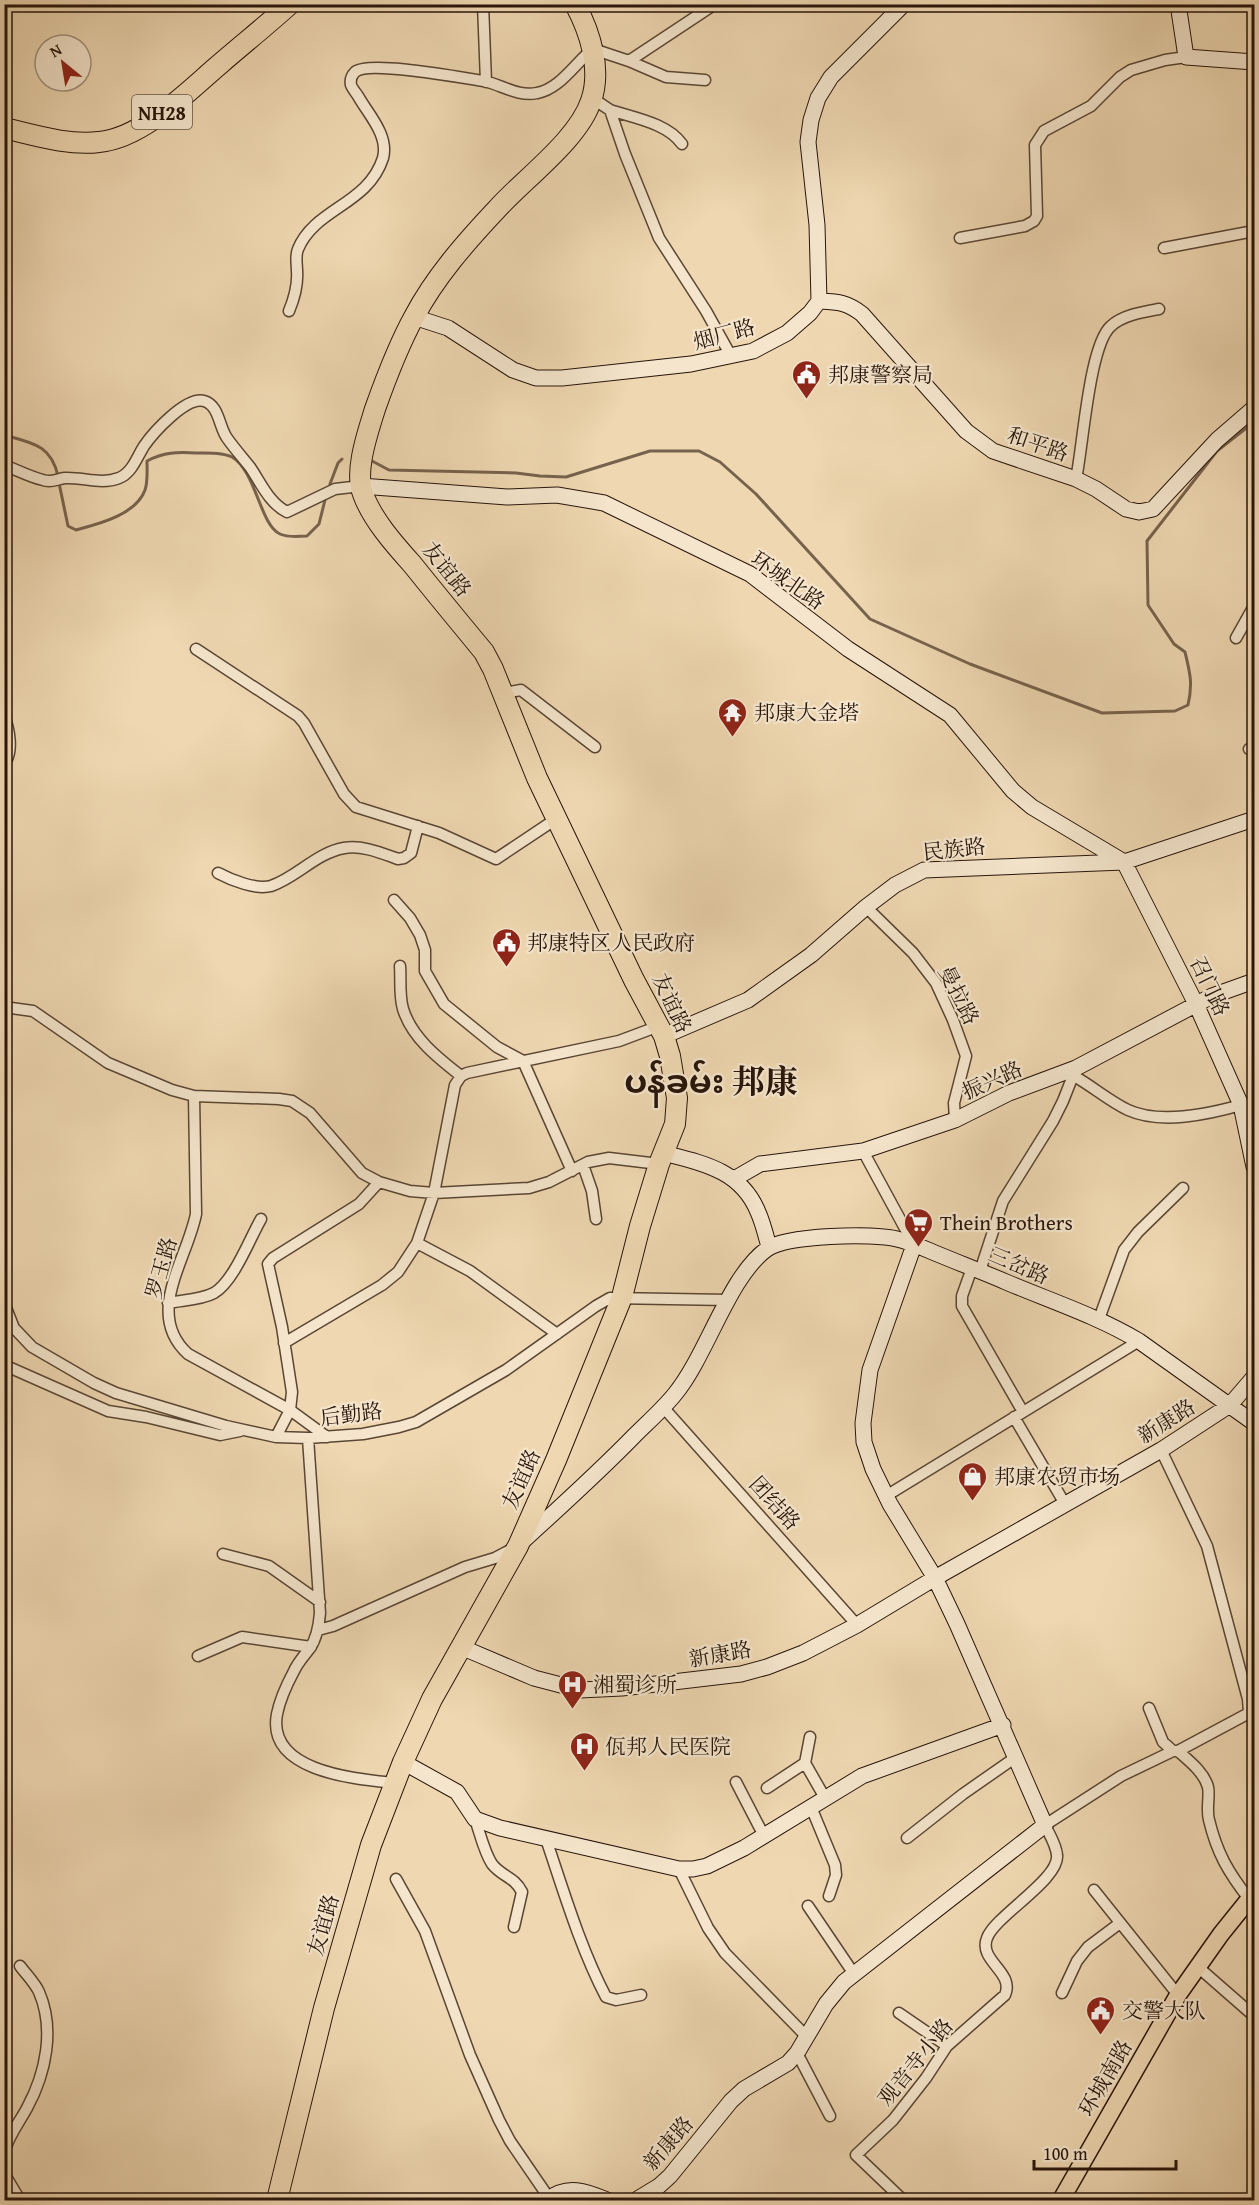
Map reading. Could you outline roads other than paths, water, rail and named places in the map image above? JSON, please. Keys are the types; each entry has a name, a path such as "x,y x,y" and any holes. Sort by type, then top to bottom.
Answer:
{"highway":[{"name":"NH28","path":"4,128 59,140 100,142 113,139 136,129 188,91 290,4"},
{"path":"361,486 362,460 368,432 384,382 414,317 466,242 518,186 571,135 585,117 592,98 596,75 592,49 578,6"},
{"name":"友谊路","path":"277,2200 324,2008 371,1845 394,1783 432,1699 518,1546 556,1460 622,1297 640,1226 661,1159 675,1124 677,1098 670,1056 662,1031 634,980 556,819 537,778 504,693 484,652 394,543 367,501 361,486"}],"main road":[{"path":"819,301 817,225 808,142 811,120 818,98 831,76 904,4"},
{"path":"1178,4 1186,57 1254,62"},
{"name":"烟厂路","path":"414,317 448,328 513,370 536,378 562,378 679,365 753,351 780,337 804,319 819,301"},
{"name":"和平路","path":"819,301 850,305 862,314 966,431 993,451 1076,479 1126,509 1139,512 1153,509 1217,440 1254,408"},
{"name":"环城北路","path":"361,486 507,497 557,495 604,503 625,512 750,574 768,586 848,649 950,715 998,775 1032,807 1124,862"},
{"name":"民族路","path":"662,1031 748,1000 811,955 895,885 924,870 1124,862 1254,819"},
{"name":"召门路","path":"1124,862 1196,1004 1241,1105 1254,1167"},
{"name":"振兴路","path":"734,1179 760,1164 863,1151 955,1120 1009,1093 1075,1072 1196,1004 1254,981"},
{"path":"518,1546 603,1468 663,1407 686,1379 741,1280 769,1247 753,1202 734,1179 709,1165 661,1159"},
{"name":"三岔路","path":"769,1247 821,1237 879,1236 914,1245 1099,1319 1139,1341 1254,1423"},
{"path":"914,1245 870,1370 866,1389 864,1442 886,1496 935,1578 1003,1725 1045,1825"},
{"path":"1230,1405 1254,1377"},
{"name":"新康路","path":"461,1647 534,1677 580,1690 622,1688 741,1674 803,1653 857,1625 935,1578 1161,1450 1230,1405"},
{"path":"403,1762 457,1792 474,1819 546,1839 679,1869 693,1869 707,1866 764,1836 862,1776 1003,1725"},
{"name":"新康路","path":"636,2200 659,2186 670,2176 731,2101 744,2089 788,2063 797,2053 826,2004 844,1982 1045,1825"},
{"name":"环城南路","path":"1061,2200 1178,1995 1252,1896"},
{"path":"548,2199 570,2189 607,2200"}],"street":[{"path":"483,4 486,82"},
{"path":"629,61 713,5"},
{"path":"290,311 296,289 297,250 306,236 325,216 352,200 366,187 383,157 382,139 378,127 351,85 352,76 357,70 368,66 437,73 486,82 520,93 536,93 560,82 592,49 629,61 666,77 705,80"},
{"path":"960,238 1025,225 1034,221 1037,216 1035,145 1040,135 1091,105 1120,77 1131,70 1165,60 1186,57"},
{"path":"592,98 610,110 675,134 682,144"},
{"path":"610,110 659,238 706,311 731,356"},
{"path":"1164,248 1254,231"},
{"path":"1076,479 1088,392 1102,338 1113,324 1126,317 1159,309"},
{"path":"4,465 43,480 52,481 64,478 101,482 120,478 134,466 143,447 160,426 188,404 205,401 214,408 225,436 276,506 286,512 335,489 361,486"},
{"path":"1236,638 1254,606"},
{"path":"196,650 298,716 344,794 356,807 418,826 495,859 556,819"},
{"path":"504,693 521,690 595,747"},
{"path":"4,715 9,729 9,759 4,764"},
{"path":"218,873 236,883 269,887 325,855 343,848 357,847 398,859 404,858 411,853 418,826"},
{"path":"394,900 410,918 420,935 425,950 425,971 444,1004 497,1047 522,1061 572,1171"},
{"name":"曼拉路","path":"866,907 913,953 936,983 953,1020 966,1056 954,1103 955,1120"},
{"path":"400,966 403,1008 417,1036 437,1058 461,1076"},
{"path":"4,1006 33,1011 108,1063 172,1090 194,1096 292,1101 310,1113 362,1173 379,1182 410,1191 434,1193 529,1188 583,1165 609,1158 661,1159"},
{"path":"285,1343 382,1285 398,1272 417,1243 434,1193 455,1085 461,1076 662,1031"},
{"path":"1065,1504 962,1306 962,1296 976,1269 1003,1201 1053,1121 1075,1072 1131,1112 1157,1116 1204,1116 1241,1105"},
{"name":"罗玉路","path":"194,1096 195,1214 187,1247 168,1303 172,1334 188,1354 290,1410 327,1437"},
{"path":"863,1151 914,1245"},
{"path":"583,1165 592,1191 596,1220"},
{"path":"276,1437 290,1410 292,1392 285,1343 268,1264 270,1260 359,1204 379,1182"},
{"path":"1099,1319 1124,1250 1138,1232 1183,1188"},
{"path":"168,1303 215,1293 227,1281 261,1219"},
{"path":"417,1243 470,1271 557,1334"},
{"name":"后勤路","path":"394,1783 327,1772 296,1759 287,1752 278,1730 276,1715 295,1668 311,1647 318,1630 320,1602 308,1438 372,1432 416,1422 506,1370 603,1300 622,1297 729,1300"},
{"path":"4,1303 14,1328 32,1347 116,1393 243,1430 276,1437 308,1438"},
{"path":"886,1496 1139,1341"},
{"path":"4,1365 108,1411 146,1417 220,1435 243,1430"},
{"name":"团结路","path":"663,1407 857,1625"},
{"path":"1045,1825 1121,1776 1252,1715 1207,1546 1161,1450"},
{"path":"318,1630 343,1622 465,1568 495,1558 518,1546"},
{"path":"223,1554 269,1566 320,1602"},
{"path":"198,1656 242,1637 311,1647"},
{"path":"1149,1708 1163,1742 1194,1765 1208,1786 1208,1817 1216,1846 1228,1872 1252,1896"},
{"path":"810,1737 806,1763 835,1865 836,1875 829,1896"},
{"path":"907,1838 963,1794 1016,1757"},
{"path":"767,1788 806,1763"},
{"path":"736,1782 764,1836"},
{"path":"474,1819 491,1863 502,1874 517,1882 522,1892 514,1927"},
{"name":"观音寺小路","path":"903,2200 856,2155 893,2121 947,2046 998,2003 1008,1988 1006,1979 986,1950 986,1943 993,1927 1018,1906 1054,1867 1057,1855 1045,1825"},
{"path":"546,1839 575,1925 606,1997 616,2000 640,1995"},
{"path":"679,1869 708,1928 725,1953 806,2036"},
{"path":"396,1879 425,1931 470,2055 499,2120 548,2199"},
{"path":"1094,1890 1178,1995"},
{"path":"808,1906 854,1974"},
{"path":"1062,1994 1077,1961 1088,1947 1120,1923"},
{"path":"4,2153 7,2142 39,2083 45,2062 47,2039 47,2016 39,1990 20,1966"},
{"path":"1198,1967 1254,2016"},
{"path":"899,2013 947,2046"},
{"path":"797,2053 830,2116"},
{"path":"4,2169 5,2175 20,2200"}],"waterway":[{"path":"372,461 389,470 516,473 566,477 650,451 699,451 720,462 756,494 870,619 970,664 1102,713 1175,711 1188,705 1191,684 1185,652 1174,644 1148,605 1147,541 1217,451 1254,422"},
{"path":"4,435 39,447 51,458 58,476"},
{"path":"59,483 68,526 76,530 115,517 134,506 145,490 147,461 171,453 214,453 232,457 247,474 267,520 273,529 283,535 307,536 319,524 325,500"},
{"path":"330,484 338,463 342,459"}],"place":[{"name":"邦康警察局","path":"807,400"},
{"name":"邦康大金塔","path":"733,738"},
{"name":"邦康特区人民政府","path":"506,968"},
{"name":"Thein Brothers","path":"919,1248"},
{"name":"邦康农贸市场","path":"973,1502"},
{"name":"湘蜀诊所","path":"572,1710"},
{"name":"佤邦人民医院","path":"584,1772"},
{"name":"交警大队","path":"1101,2036"}],"district":[{"name":"ပန်ခမ်း 邦康","path":"711,1081"}]}
